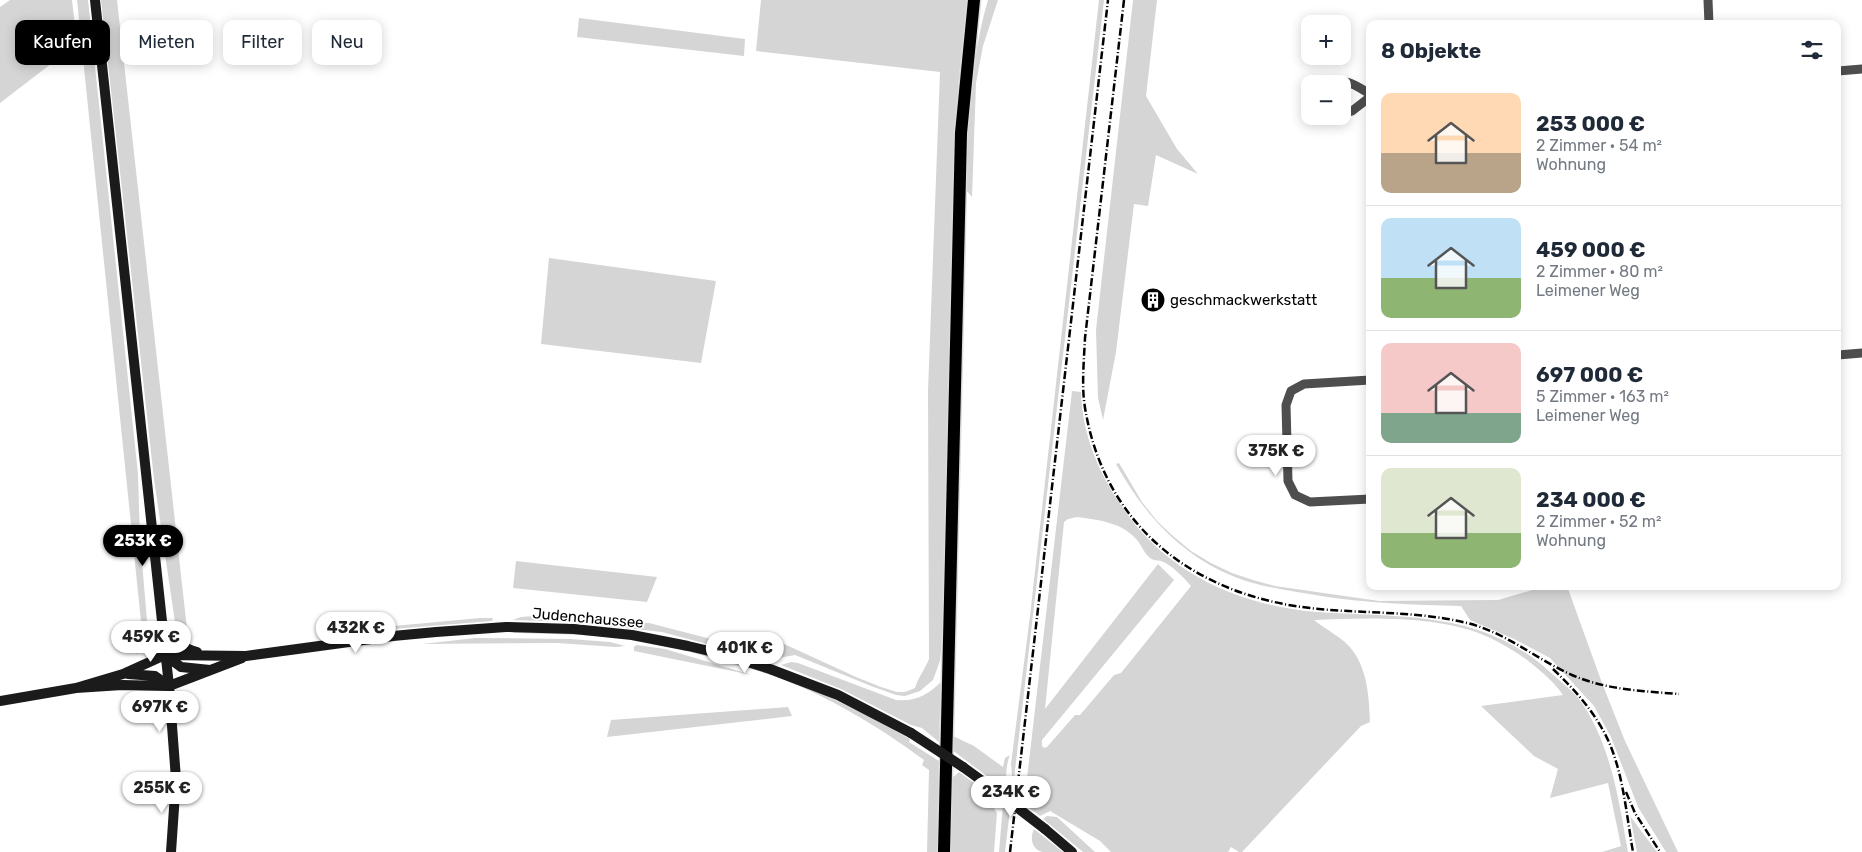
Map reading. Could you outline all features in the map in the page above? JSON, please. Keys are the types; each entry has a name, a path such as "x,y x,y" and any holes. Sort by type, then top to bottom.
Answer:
{"main road":[{"path":"95,0 169,686 176,778 171,852"},
{"path":"944,852 959,173 961,125 974,3"},
{"name":"Judenchaussee","path":"165,655 246,656 393,636 506,627 574,629 632,635 722,654 770,668 838,695 911,733 992,788 1072,852"},
{"path":"162,628 173,641 186,649 211,655"},
{"path":"165,655 181,667 212,670"},
{"path":"76,688 123,674 165,655"},
{"name":"Judenchaussee","path":"169,686 246,656"},
{"path":"123,674 155,676 169,686"},
{"path":"0,701 76,688 122,685 169,686"}],"street":[{"path":"1708,0 1709,20"},
{"path":"1841,71 1862,69"},
{"path":"1351,82 1366,92"},
{"path":"1351,111 1366,99"},
{"path":"1841,355 1862,354"},
{"path":"1366,380 1304,384 1291,391 1286,405 1288,480 1295,495 1310,502 1366,499"}],"shaded area":[{"path":"10,0 72,0 74,20 15,20 15,65 50,65 0,103 0,7"},
{"path":"77,0 88,0 90,20 79,20"},
{"path":"101,0 117,0 120,27 120,65 124,65 189,647 177,636 154,479 108,65 110,65 110,20 103,20"},
{"path":"761,0 968,0 959,76 955,149 944,617 940,661 933,680 920,691 905,696 896,695 871,686 795,655 767,660 662,632 571,622 513,620 534,616 597,618 649,623 742,647 782,643 856,677 897,692 905,692 915,688 929,659 928,391 940,72 756,51"},
{"path":"988,0 998,0 983,46 976,83 972,197 965,189 969,118 977,46"},
{"path":"1099,0 1104,0 1013,788 1011,764 1030,616"},
{"path":"1133,0 1157,0 1146,96 1177,149 1198,174 1156,155 1148,206 1134,204 1116,352 1103,420 1098,398 1096,330"},
{"path":"579,18 745,39 744,56 577,37"},
{"path":"84,65 95,65 138,474 140,539 148,632 145,649 136,654 142,631"},
{"path":"549,258 716,281 701,363 541,344"},
{"path":"1072,391 1081,392 1088,438 1099,467 1114,495 1141,531 1161,551 1184,568 1234,594 1289,609 1411,617 1469,627 1497,637 1524,652 1550,672 1581,701 1594,723 1608,758 1628,852 1602,852 1621,846 1608,783 1550,798 1558,769 1534,756 1481,706 1563,695 1552,682 1521,656 1488,637 1469,630 1426,621 1380,619 1314,620 1345,642 1358,659 1367,685 1370,722 1361,726 1242,852 1231,847 1228,852 1111,852 1100,841 1050,811 1040,816 1024,804","holes":["1077,517 1109,523 1124,529 1137,540 1150,558 1169,565 1191,586 1121,673 1114,675 1080,715 1075,715 1047,747 1044,748 1042,740 1174,580 1158,564 1045,709 1064,522"]},
{"path":"1119,463 1142,502 1157,521 1173,536 1191,551 1211,563 1253,580 1275,586 1379,601 1498,600 1532,590 1568,590 1625,741 1678,852 1666,852 1638,807 1611,737 1594,706 1550,658 1514,639 1470,620 1461,606 1391,603 1321,596 1270,587 1230,575 1209,565 1190,552 1156,522 1128,484 1116,464"},
{"path":"516,561 657,577 647,602 513,588"},
{"path":"493,618 492,621 393,629 394,626"},
{"path":"510,631 615,635 657,644 613,637 514,633"},
{"path":"476,638 570,639 610,642 625,646 557,643 422,644"},
{"path":"636,645 665,649 752,675 634,651"},
{"path":"671,647 747,664 815,690 910,739 909,742 939,761 937,852 927,852 929,770 922,765 924,760 870,723 831,701 791,683 764,673"},
{"path":"791,662 896,700 909,700 921,697 941,682 939,742 922,728 911,725 841,689 781,665"},
{"path":"788,707 792,716 607,737 611,720"},
{"path":"953,736 974,746 1003,767 1005,758 1010,755 1003,788 952,750"},
{"path":"959,772 996,799 994,806 997,813 994,852 950,852 952,778"},
{"path":"1003,804 1010,810 1005,852 999,852"},
{"path":"1047,816 1057,817 1095,852 1083,852 1043,819"},
{"path":"1630,816 1657,852 1637,852"},
{"path":"1034,829 1063,852 1042,852 1038,850 1032,842"}],"railway":[{"path":"1010,852 1108,0"},
{"path":"1124,0 1085,338 1083,385 1084,401 1093,442 1108,479 1128,512 1153,540 1183,564 1217,583 1254,597 1316,609 1403,614 1467,623 1507,639 1559,669 1585,680 1611,687 1679,694"},
{"path":"1553,669 1587,707 1604,732 1620,775 1633,852"},
{"path":"1626,792 1635,813 1660,852"}],"place":[{"name":"geschmackwerkstatt","path":"1153,300"}]}
